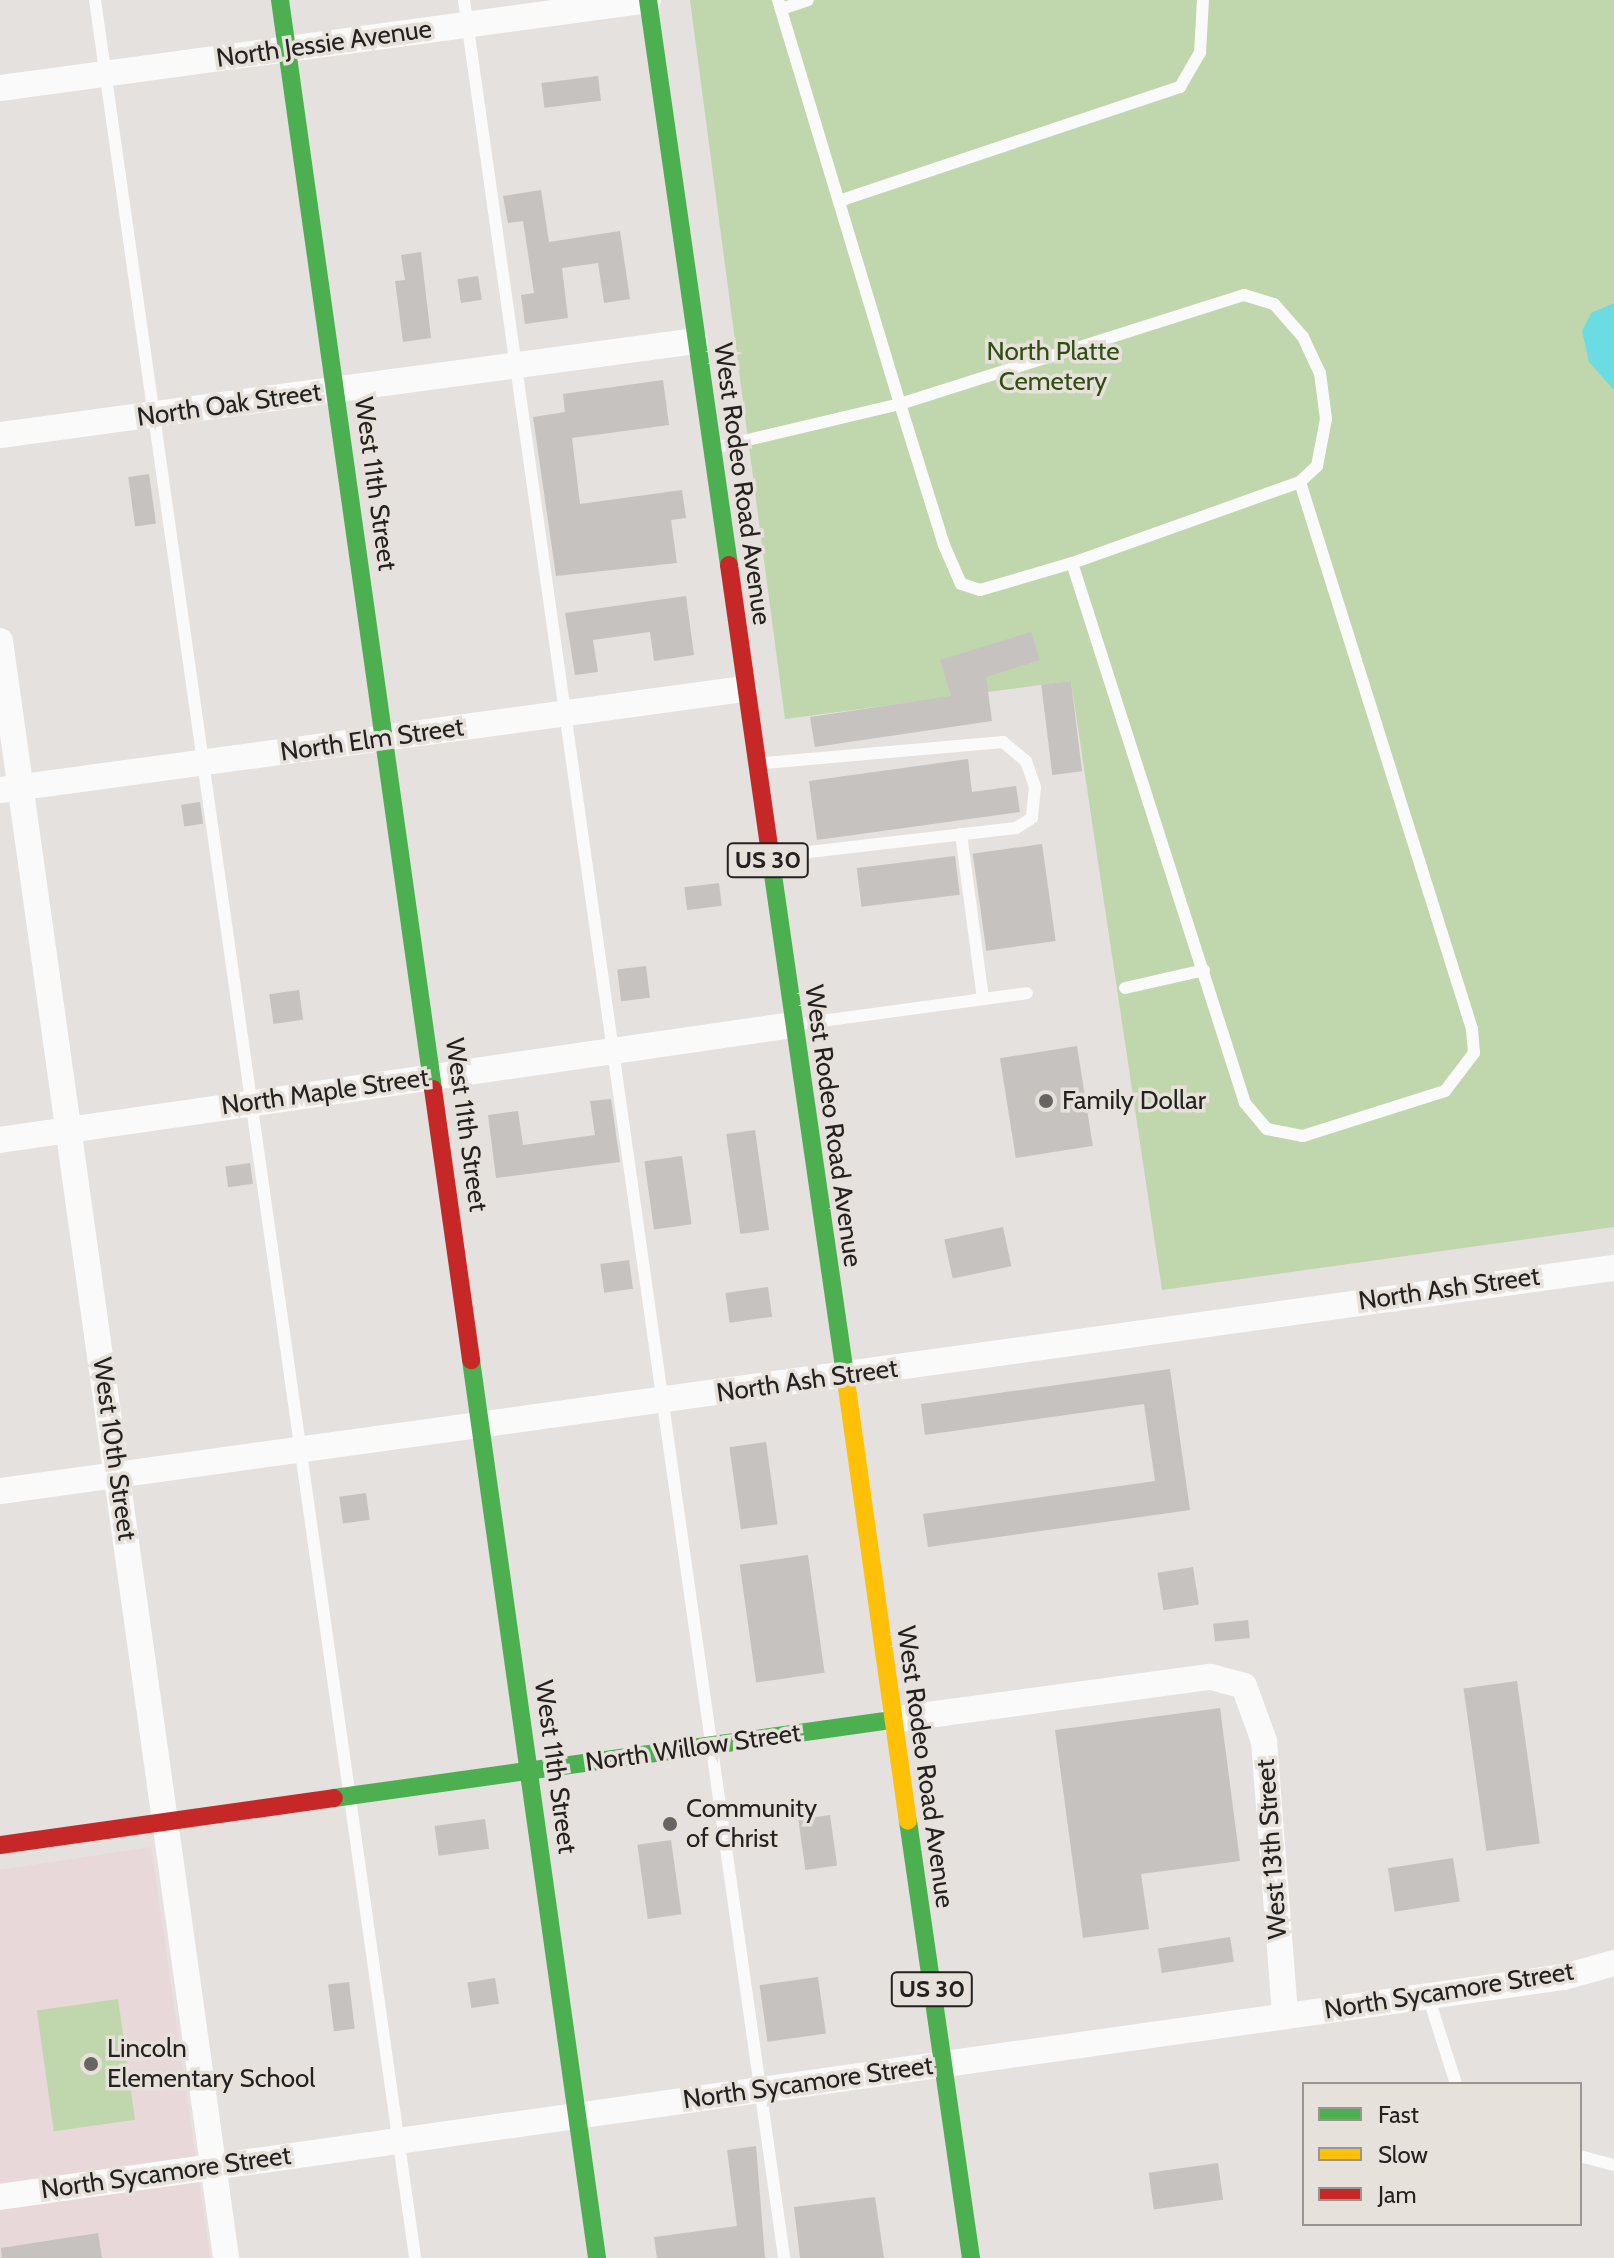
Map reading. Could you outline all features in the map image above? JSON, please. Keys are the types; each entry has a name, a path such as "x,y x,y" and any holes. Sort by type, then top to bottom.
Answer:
{"main road":[{"name":"West 11th Street","path":"280,0 597,2258"},
{"name":"West Rodeo Road Avenue","path":"648,0 891,1720 971,2258"},
{"name":"North Willow Street","path":"0,1845 891,1720"}],"street":[{"name":"North Jessie Avenue","path":"0,88 287,49 466,12 648,0"},
{"name":"North Oak Street","path":"0,435 695,341"},
{"name":"West 10th Street","path":"0,641 10,789 69,1130 226,2258"},
{"name":"North Elm Street","path":"10,789 744,689"},
{"name":"North Maple Street","path":"0,1140 792,1025"},
{"name":"North Ash Street","path":"0,1491 1614,1268"},
{"name":"North Willow Street","path":"891,1720 1211,1677 1244,1686"},
{"name":"West 13th Street","path":"1244,1686 1264,1741 1285,2016"},
{"name":"North Sycamore Street","path":"0,2197 1564,1977 1614,1963"}],"lane":[{"path":"95,0 298,1450 415,2258"},
{"path":"711,449 900,404 1244,295 1274,304 1303,337 1320,373 1326,419 1317,466 1300,482 1072,563 980,590 961,584 900,404 779,5 808,0"},
{"path":"839,201 1180,87 1200,53 1203,0"},
{"path":"466,12 616,1050 661,1401 784,2258"},
{"path":"1072,563 1245,1103 1267,1129 1303,1136 1445,1091 1474,1053 1472,1029 1300,482"},
{"path":"755,763 1003,742 1026,761 1035,787 1032,818 1016,828 768,856"},
{"path":"961,834 983,999"},
{"path":"1125,988 1204,970"},
{"path":"792,1025 1027,993"},
{"path":"1428,1996 1455,2082"},
{"path":"1582,2157 1614,2165"}],"shaded area":[{"name":"Lincoln Elementary School","path":"151,1847 210,2258 0,2258 0,1870"}],"green space":[{"name":"North Platte Cemetery","path":"690,0 1614,0 1614,1227 1162,1290 1071,681 785,719"},
{"path":"118,1999 135,2120 54,2131 37,2010"}],"water":[{"path":"1614,303 1614,390 1589,362 1582,331 1591,313"}],"building":[{"path":"598,76 601,101 544,108 541,83"},
{"path":"541,190 549,242 620,231 630,299 604,303 598,263 562,268 568,318 525,324 521,295 534,293 523,221 508,223 503,196"},
{"path":"421,252 431,338 403,342 395,281 405,280 401,255"},
{"path":"478,276 482,300 461,303 457,279"},
{"path":"663,380 669,425 572,438 580,504 682,490 686,518 671,520 677,563 556,576 533,417 565,412 563,394"},
{"path":"149,474 156,524 135,526 128,477"},
{"path":"686,596 694,655 654,661 650,632 593,640 598,672 575,675 565,613"},
{"path":"1031,632 1040,660 986,677 992,721 815,747 810,717 951,696 940,660"},
{"path":"1071,681 1082,771 1052,775 1041,685"},
{"path":"968,759 972,792 1016,786 1020,812 817,840 809,781"},
{"path":"200,802 203,824 184,826 181,805"},
{"path":"1042,844 1056,941 986,951 973,854"},
{"path":"955,856 960,895 861,907 857,868"},
{"path":"719,883 722,906 687,910 684,887"},
{"path":"646,966 650,998 621,1001 617,970"},
{"path":"299,990 303,1020 273,1024 269,994"},
{"name":"Family Dollar","path":"1077,1046 1093,1146 1016,1158 1000,1058"},
{"path":"611,1099 620,1162 496,1178 488,1115 518,1111 523,1145 595,1135 590,1101"},
{"path":"755,1130 769,1230 740,1234 726,1134"},
{"path":"682,1156 692,1224 654,1230 644,1161"},
{"path":"250,1163 253,1184 228,1187 225,1166"},
{"path":"1003,1227 1011,1266 953,1279 944,1239"},
{"path":"629,1260 633,1289 604,1293 600,1264"},
{"path":"768,1287 772,1317 730,1323 725,1293"},
{"path":"1170,1369 1190,1510 928,1547 923,1514 1155,1481 1144,1404 925,1435 921,1404"},
{"path":"766,1442 778,1524 741,1529 729,1447"},
{"path":"366,1493 370,1520 343,1523 339,1497"},
{"path":"808,1555 825,1673 756,1682 740,1565"},
{"path":"1193,1567 1199,1605 1163,1610 1157,1573"},
{"path":"1248,1620 1250,1638 1215,1642 1213,1624"},
{"path":"1517,1681 1540,1843 1486,1851 1464,1689"},
{"path":"1220,1708 1240,1861 1141,1874 1149,1929 1083,1938 1055,1730"},
{"path":"830,1815 837,1866 805,1870 798,1819"},
{"path":"485,1819 489,1849 439,1856 434,1826"},
{"path":"671,1840 681,1914 648,1919 637,1845"},
{"path":"1453,1858 1460,1901 1395,1912 1388,1868"},
{"path":"1230,1937 1234,1962 1162,1973 1158,1948"},
{"path":"818,1977 826,2033 768,2042 760,1985"},
{"path":"495,1978 499,2004 471,2008 467,1982"},
{"path":"349,1982 355,2029 334,2031 328,1985"},
{"path":"756,2146 765,2258 657,2258 654,2237 737,2226 727,2150"},
{"path":"1218,2163 1223,2200 1154,2209 1149,2173"},
{"path":"875,2197 884,2258 800,2258 794,2207"},
{"path":"98,2233 102,2258 2,2258 1,2248"}],"traffic: fast":[{"path":"280,0 433,1089"},
{"path":"648,0 729,565"},
{"path":"769,847 846,1381"},
{"path":"471,1360 597,2258"},
{"path":"334,1798 891,1720"},
{"path":"908,1821 971,2258"}],"traffic: slow":[{"path":"846,1381 908,1821"}],"traffic: jam":[{"path":"729,565 769,847"},
{"path":"433,1089 471,1360"},
{"path":"0,1845 334,1798"}],"place":[{"name":"Family Dollar","path":"1046,1101"},
{"name":"Community of Christ","path":"670,1824"},
{"name":"Lincoln Elementary School","path":"91,2064"}]}
